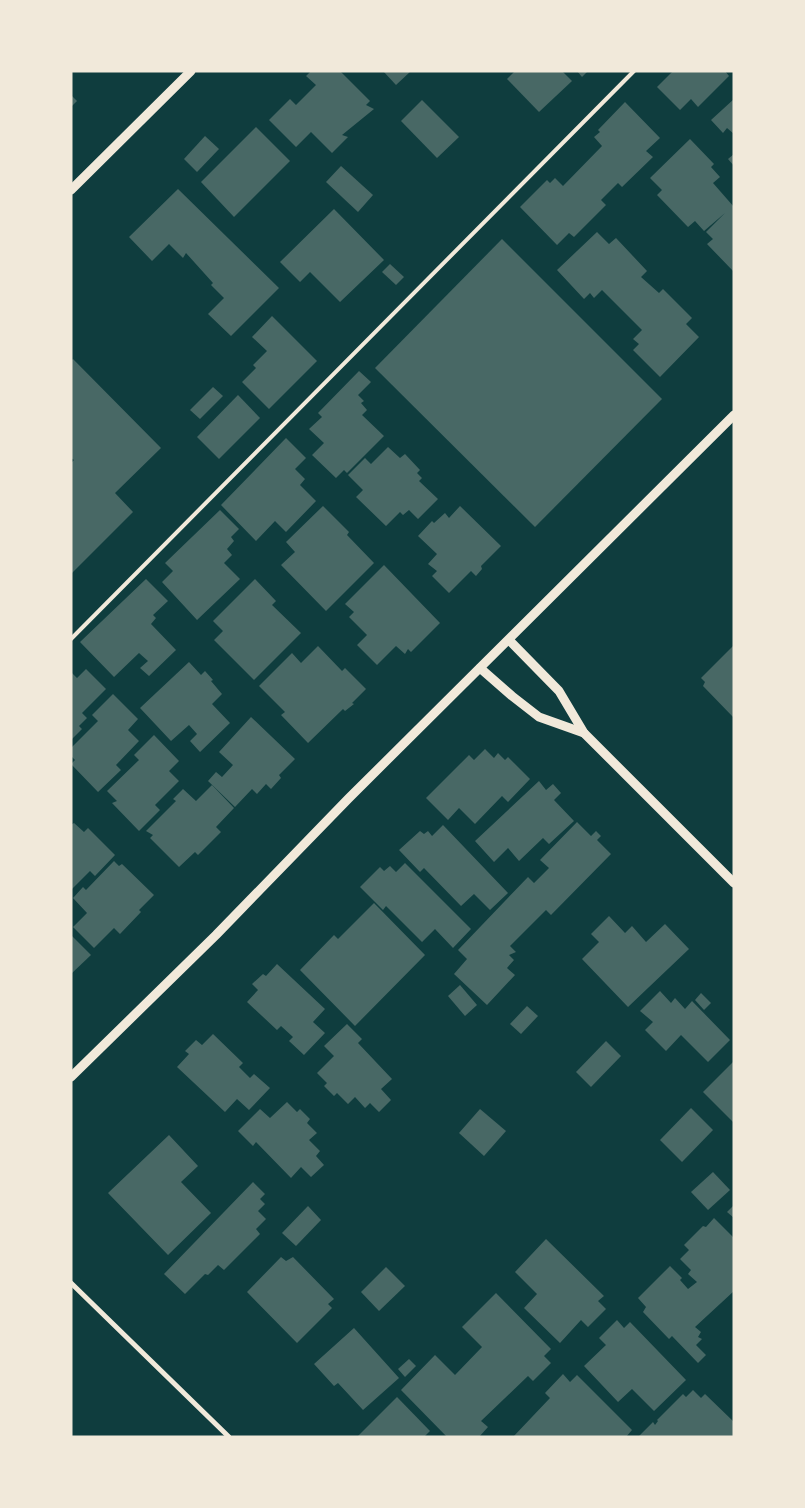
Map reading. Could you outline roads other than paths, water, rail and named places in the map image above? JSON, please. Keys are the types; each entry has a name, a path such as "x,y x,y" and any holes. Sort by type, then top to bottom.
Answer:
{"street":[{"path":"71,190 191,71"},
{"path":"71,1077 216,935 349,798 734,415"},
{"path":"509,640 559,691 584,733 734,883"},
{"path":"480,668 539,717 584,733"},
{"path":"71,1283 229,1437"}],"lane":[{"path":"71,640 634,71"}]}
